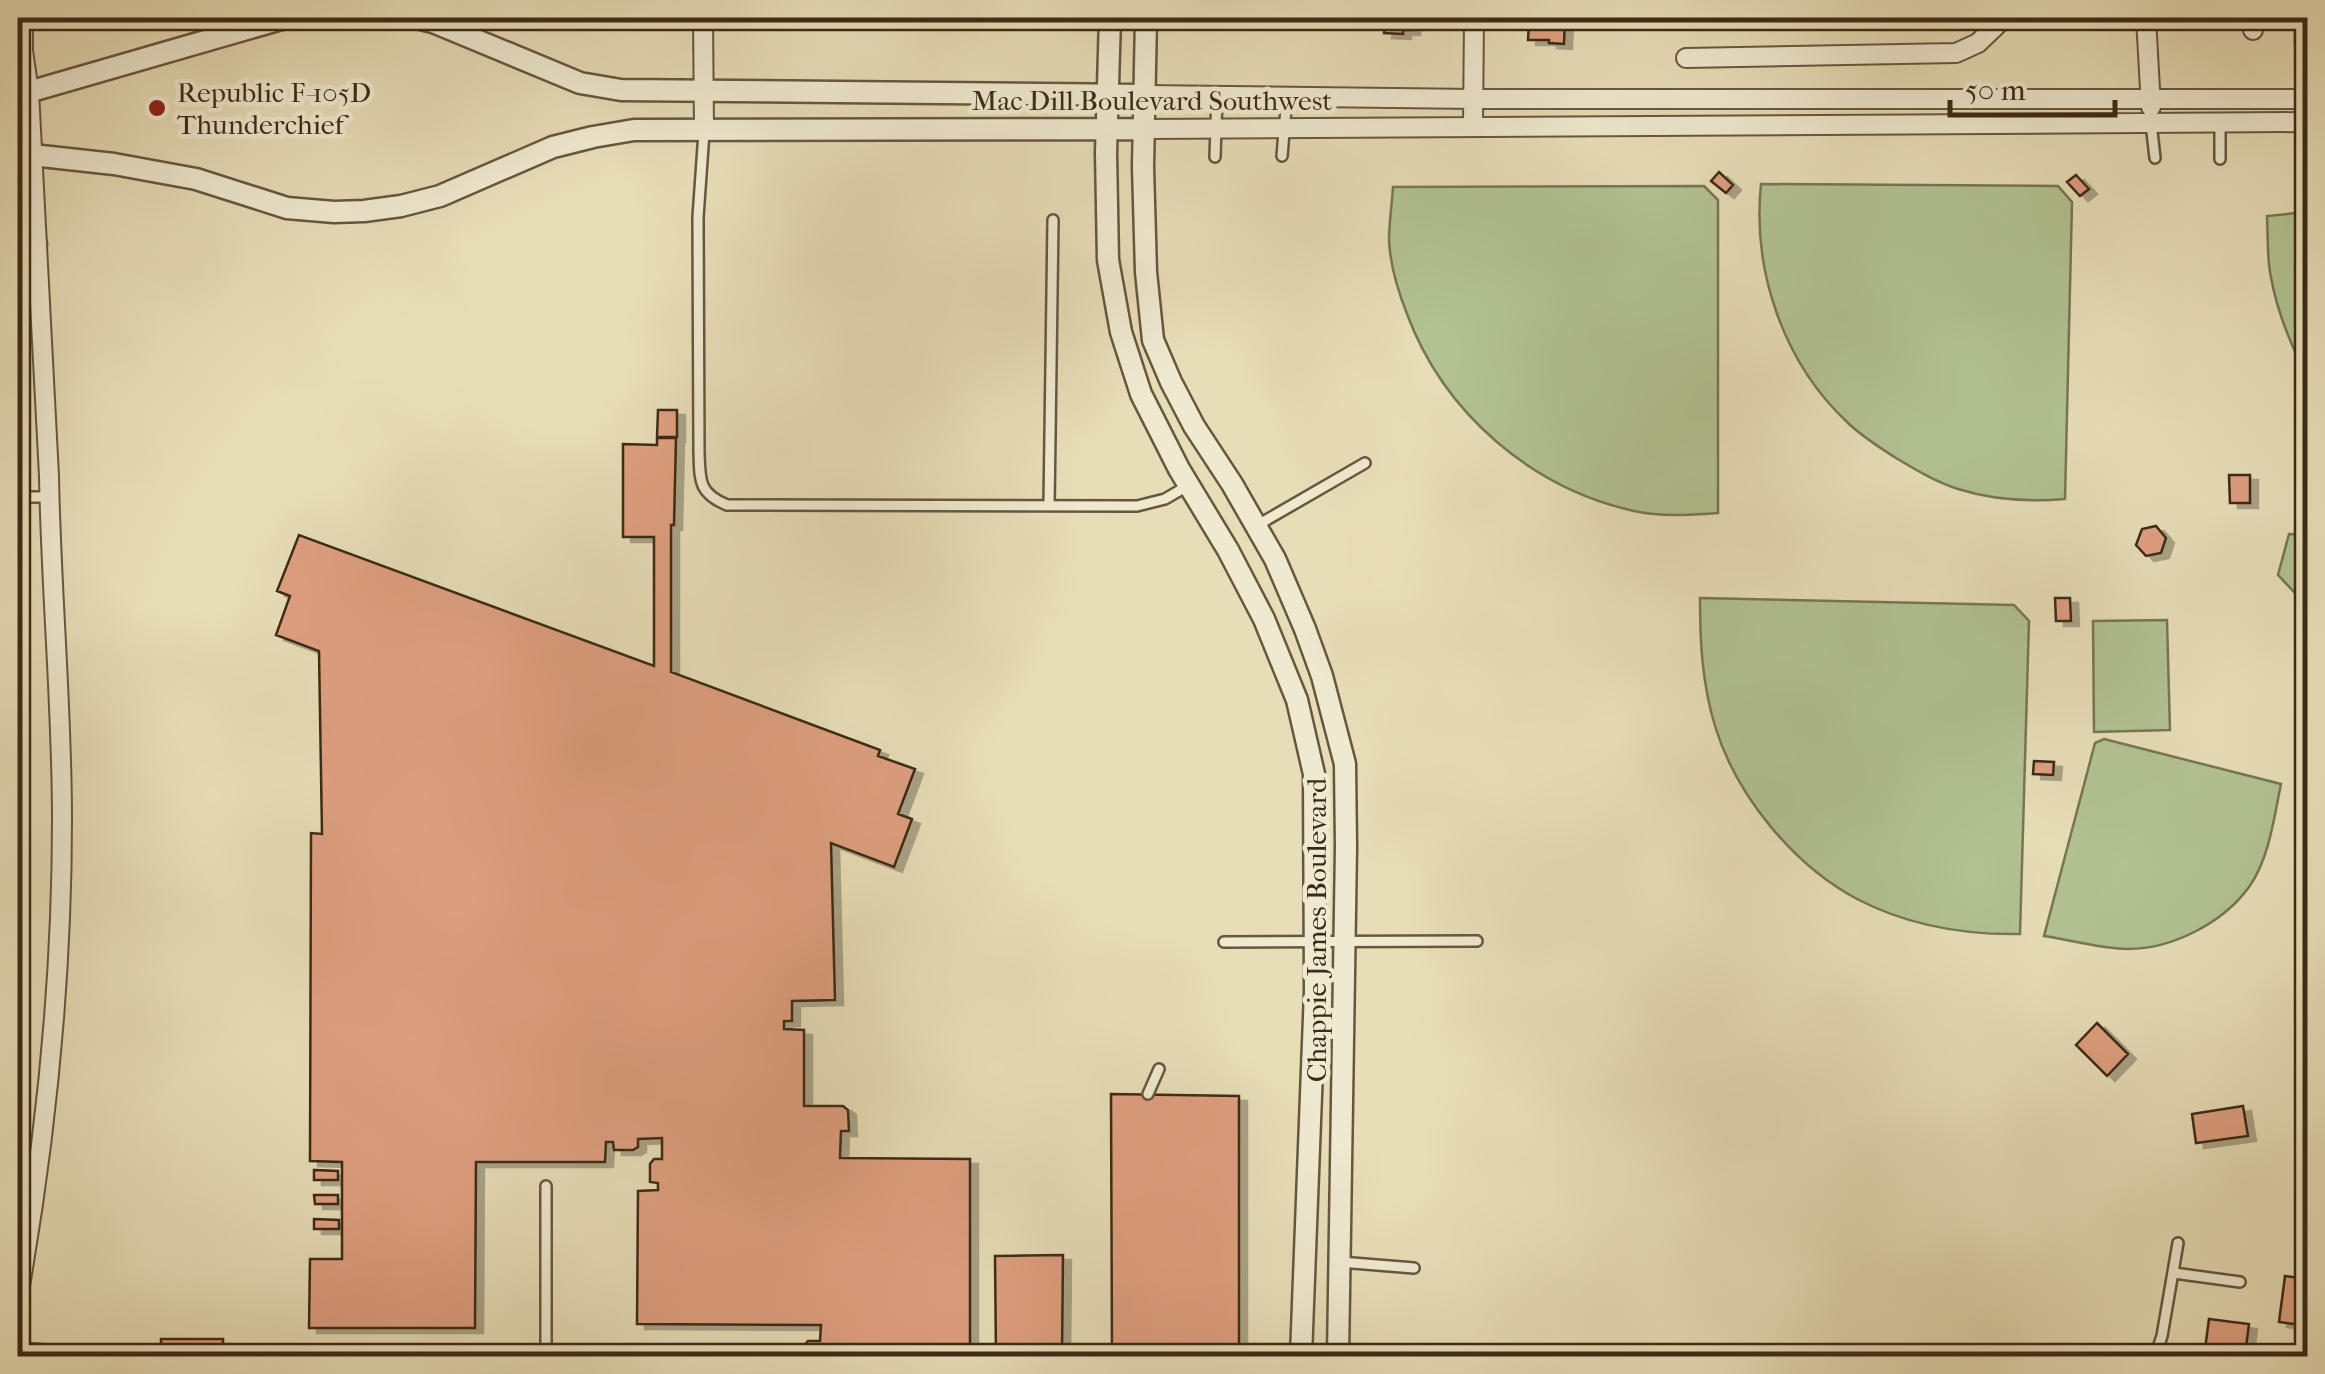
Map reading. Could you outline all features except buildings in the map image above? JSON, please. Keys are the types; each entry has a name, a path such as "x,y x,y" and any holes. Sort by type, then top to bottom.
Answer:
{"street":[{"path":"18,1297 46,1112 60,894 62,768 36,244 25,156 21,18"},
{"path":"24,93 285,18"},
{"name":"Mac Dill Boulevard Southwest","path":"416,18 580,83 622,90 1475,99 2308,98"},
{"path":"703,18 704,129"},
{"name":"Chappie James Boulevard","path":"1110,18 1108,260 1121,332 1141,394 1264,618 1297,700 1314,774 1316,991 1301,1356"},
{"name":"Chappie James Boulevard","path":"1146,18 1143,167 1146,272 1153,340 1194,426 1276,559 1322,676 1344,764 1338,1356"},
{"path":"1473,126 1474,18"},
{"path":"1686,58 1956,53 1978,43 2004,18"},
{"path":"2146,18 2151,123"},
{"name":"Mac Dill Boulevard Southwest","path":"25,156 114,164 196,180 287,208 364,212 440,196 554,148 634,130 2308,122"},
{"path":"18,227 36,244"}],"lane":[{"path":"1215,157 1217,96"},
{"path":"1282,156 1287,97"},
{"path":"2151,123 2155,158"},
{"path":"2220,123 2220,158"},
{"path":"704,129 698,216 699,452 700,484 712,499 727,506 1137,506 1165,499 1188,485"},
{"path":"1049,506 1052,220"},
{"path":"1256,526 1365,463"},
{"path":"18,497 49,496"},
{"path":"1224,942 1477,941"},
{"path":"1148,1094 1159,1069"},
{"path":"18,1348 131,1356 546,1354 546,1186"},
{"path":"2155,1356 2178,1243"},
{"path":"1340,1262 1414,1268"},
{"path":"2174,1273 2240,1282"}],"green space":[{"path":"1761,184 2058,186 2072,202 2065,499 1998,498 1950,486 1896,458 1847,422 1805,372 1777,313 1762,249"},
{"path":"1704,186 1718,200 1718,513 1665,515 1634,511 1596,500 1527,465 1468,414 1444,383 1423,350 1395,278 1389,240 1393,187"},
{"path":"2308,212 2307,376 2276,299 2269,265 2267,216"},
{"path":"2289,534 2307,535 2307,594 2295,593 2278,575"},
{"path":"1700,598 2014,605 2029,621 2020,934 1957,930 1896,916 1833,885 1789,848 1752,802 1715,726 1703,662"},
{"path":"2167,620 2170,730 2094,732 2093,621"},
{"path":"2104,739 2281,784 2266,851 2249,887 2225,912 2179,939 2128,949 2044,936 2095,743"}],"place":[{"name":"Republic F-105D Thunderchief","path":"157,108"}]}
